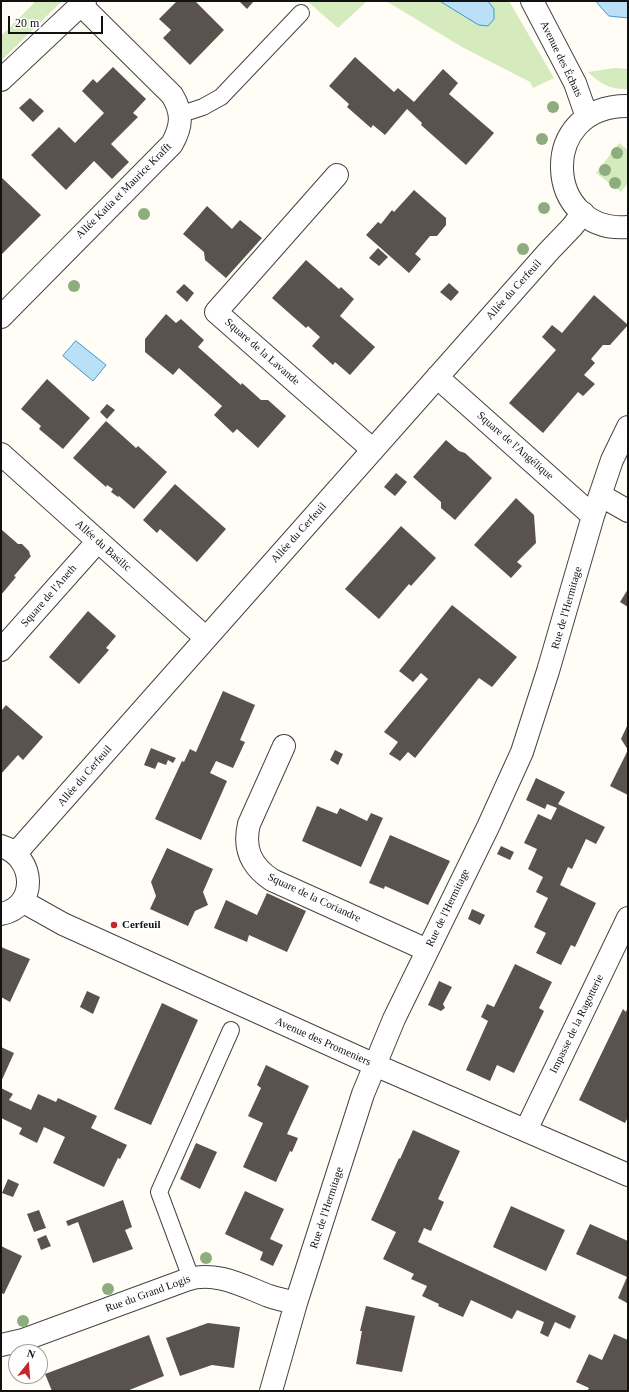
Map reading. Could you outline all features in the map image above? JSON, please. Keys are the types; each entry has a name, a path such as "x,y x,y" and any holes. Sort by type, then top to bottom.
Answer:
{"street":[{"name":"Avenue des Échats","path":"532,1 575,83 586,117"},
{"path":"1,80 83,3 172,95 177,103 180,113"},
{"path":"628,106 614,106 606,108 586,117 579,123 569,138 562,155 566,191 576,206 583,213 601,224 628,228"},
{"name":"Allée Katia et Maurice Krafft","path":"1,317 172,144 180,123 180,113"},
{"name":"Square de la Lavande","path":"337,175 216,312 373,450"},
{"name":"Allée du Cerfeuil","path":"9,850 206,638 583,213"},
{"name":"Square de l'Angélique","path":"437,377 593,516"},
{"name":"Rue de l'Hermitage","path":"271,1391 296,1303 364,1094 394,1019 488,827 522,752 548,671 593,516 612,460 628,427"},
{"name":"Allée du Basilic","path":"1,454 206,638"},
{"path":"600,495 628,511"},
{"name":"Square de l'Aneth","path":"1,650 98,541"},
{"name":"Square de la Coriandre","path":"284,746 249,824 247,845 255,866 262,874 272,880 427,950"},
{"path":"1,914 11,910 22,901 28,884 26,867 9,850"},
{"name":"Avenue des Promeniers","path":"22,901 63,924 375,1065 628,1175"},
{"name":"Impasse de la Ragotterie","path":"526,1130 628,918"},
{"name":"Rue du Grand Logis","path":"1,1345 23,1340 191,1278 218,1277 271,1297 296,1303"}],"lane":[{"path":"180,113 202,107 221,97 300,13"},
{"path":"191,1278 159,1192 231,1030"}],"green space":[{"path":"36,1 62,1 1,61 1,36"},
{"path":"307,1 367,1 338,28"},
{"path":"386,1 509,1 554,78 533,88 530,82 462,47"},
{"path":"615,68 628,69 628,89 606,85 597,80 588,72"},
{"path":"619,143 628,150 628,183 621,192 596,173"}],"water":[{"path":"440,1 488,1 494,9 494,19 488,26 479,25"},
{"path":"596,1 628,1 628,18 609,16"},
{"path":"76,341 106,365 93,381 63,356"}],"building":[{"path":"177,1 195,1 224,30 190,65 163,38 171,30 159,19"},
{"path":"239,1 254,1 247,9"},
{"path":"355,57 394,92 398,88 414,102 443,69 458,83 449,94 494,133 466,165 421,125 422,123 407,109 385,135 373,125 371,128 347,107 349,104 329,86"},
{"path":"113,67 146,99 133,113 138,117 111,144 129,162 112,179 94,161 66,190 31,155 59,127 75,143 104,113 82,91 93,79 97,83"},
{"path":"30,98 44,111 33,122 19,108"},
{"path":"1,177 41,215 1,255"},
{"path":"414,190 446,218 446,225 437,236 430,236 415,254 421,259 409,273 366,235 378,222 381,224 392,210 394,212"},
{"path":"207,206 232,229 240,220 262,238 226,278 205,260 204,252 183,234"},
{"path":"378,248 388,257 379,266 369,258"},
{"path":"306,260 339,289 341,287 354,299 340,316 375,347 350,375 335,362 333,365 312,346 320,337 308,326 306,328 272,298"},
{"path":"449,283 459,292 451,301 440,292"},
{"path":"184,284 194,293 187,302 176,292"},
{"path":"594,295 628,325 610,345 603,345 591,359 595,363 584,375 595,384 583,396 578,392 543,433 509,403 556,350 542,337 552,325 562,333"},
{"path":"166,314 176,323 181,319 204,340 198,347 241,385 242,383 261,400 268,400 286,416 258,448 237,429 233,433 214,415 222,406 179,368 173,375 145,352 145,339"},
{"path":"47,379 90,418 63,449 39,429 41,426 21,409"},
{"path":"107,404 115,410 107,419 100,412"},
{"path":"106,421 136,448 138,446 167,472 134,509 119,496 118,497 111,492 113,489 107,485 106,487 73,458"},
{"path":"446,440 459,451 465,453 492,478 455,520 441,508 441,502 413,477"},
{"path":"396,473 407,482 395,496 384,487"},
{"path":"175,484 226,529 197,562 160,529 157,533 143,520"},
{"path":"516,498 534,515 536,543 517,562 522,566 511,578 474,545"},
{"path":"401,526 436,558 411,586 409,584 379,619 345,589"},
{"path":"2,530 18,544 22,544 29,551 31,556 14,576 16,577 1,595"},
{"path":"628,589 628,607 620,602"},
{"path":"452,605 517,657 492,687 479,678 415,758 408,752 400,761 389,754 398,742 384,732 428,679 421,673 413,682 399,671"},
{"path":"88,611 116,636 106,648 109,650 79,684 49,657"},
{"path":"223,691 255,705 240,740 245,742 233,768 216,761 210,773 227,781 201,840 155,819 182,761 184,762 190,749 196,752"},
{"path":"6,705 43,737 23,760 18,755 1,774 1,711"},
{"path":"628,726 628,750 621,739"},
{"path":"151,748 176,758 173,763 168,760 166,765 158,762 155,769 144,765"},
{"path":"335,750 343,754 338,765 330,760"},
{"path":"628,750 628,795 610,786"},
{"path":"536,778 565,792 558,804 605,827 596,844 586,839 572,869 568,867 560,885 596,903 575,947 571,945 561,965 536,953 546,933 534,927 548,898 536,892 543,877 528,869 537,849 524,843 538,814 551,820 557,808 547,804 545,809 526,800"},
{"path":"317,806 337,814 340,808 367,821 371,813 383,818 361,867 302,841"},
{"path":"390,835 450,861 428,905 385,886 384,889 369,883"},
{"path":"501,846 514,852 510,860 497,854"},
{"path":"167,848 213,869 203,892 208,905 195,911 188,926 150,909 156,896 151,882"},
{"path":"267,893 306,911 287,952 249,935 247,942 214,928 226,900 257,915"},
{"path":"472,909 485,915 480,925 468,919"},
{"path":"1,947 30,959 10,1002 1,997"},
{"path":"515,964 552,982 539,1008 544,1011 514,1073 497,1065 490,1081 466,1070 488,1021 481,1017 487,1004 494,1007"},
{"path":"439,981 452,987 443,1004 445,1008 441,1011 428,1005"},
{"path":"87,991 100,997 93,1014 80,1007"},
{"path":"162,1003 198,1020 151,1125 114,1109"},
{"path":"628,1006 628,1117 625,1123 579,1100 623,1009 626,1012"},
{"path":"1,1047 14,1053 1,1082"},
{"path":"266,1065 309,1086 287,1134 298,1138 292,1152 290,1151 276,1182 243,1167 263,1123 248,1116 261,1088 257,1085"},
{"path":"1,1088 13,1094 9,1100 31,1110 38,1094 56,1102 58,1098 97,1116 91,1128 127,1145 120,1159 118,1158 104,1187 53,1163 65,1137 44,1127 37,1143 19,1134 22,1128 1,1118"},
{"path":"413,1130 460,1151 438,1199 444,1202 431,1231 424,1228 418,1242 576,1316 570,1329 555,1322 548,1337 540,1333 544,1322 517,1310 512,1319 471,1300 463,1317 438,1306 439,1304 422,1296 427,1286 411,1279 414,1274 383,1259 396,1232 371,1220"},
{"path":"196,1143 217,1152 200,1189 180,1179"},
{"path":"8,1179 19,1184 13,1197 2,1193"},
{"path":"245,1191 284,1209 270,1239 283,1245 273,1266 260,1260 263,1252 225,1234"},
{"path":"123,1200 132,1227 125,1230 133,1249 93,1263 78,1222 68,1226 66,1221"},
{"path":"511,1206 565,1230 546,1271 493,1247"},
{"path":"39,1210 46,1228 34,1232 27,1214"},
{"path":"590,1224 628,1241 627,1303 618,1298 627,1277 576,1254"},
{"path":"46,1235 51,1246 41,1250 37,1239"},
{"path":"1,1246 22,1256 4,1294 1,1293"},
{"path":"366,1306 415,1316 402,1372 356,1364 362,1331 360,1331"},
{"path":"208,1323 240,1327 234,1368 212,1365 180,1376 166,1338"},
{"path":"614,1334 628,1340 628,1391 587,1391 589,1388 576,1382 589,1354 602,1360"},
{"path":"149,1335 164,1376 127,1391 52,1391 48,1381 48,1373"}],"place":[{"name":"Cerfeuil","path":"114,925"}]}
